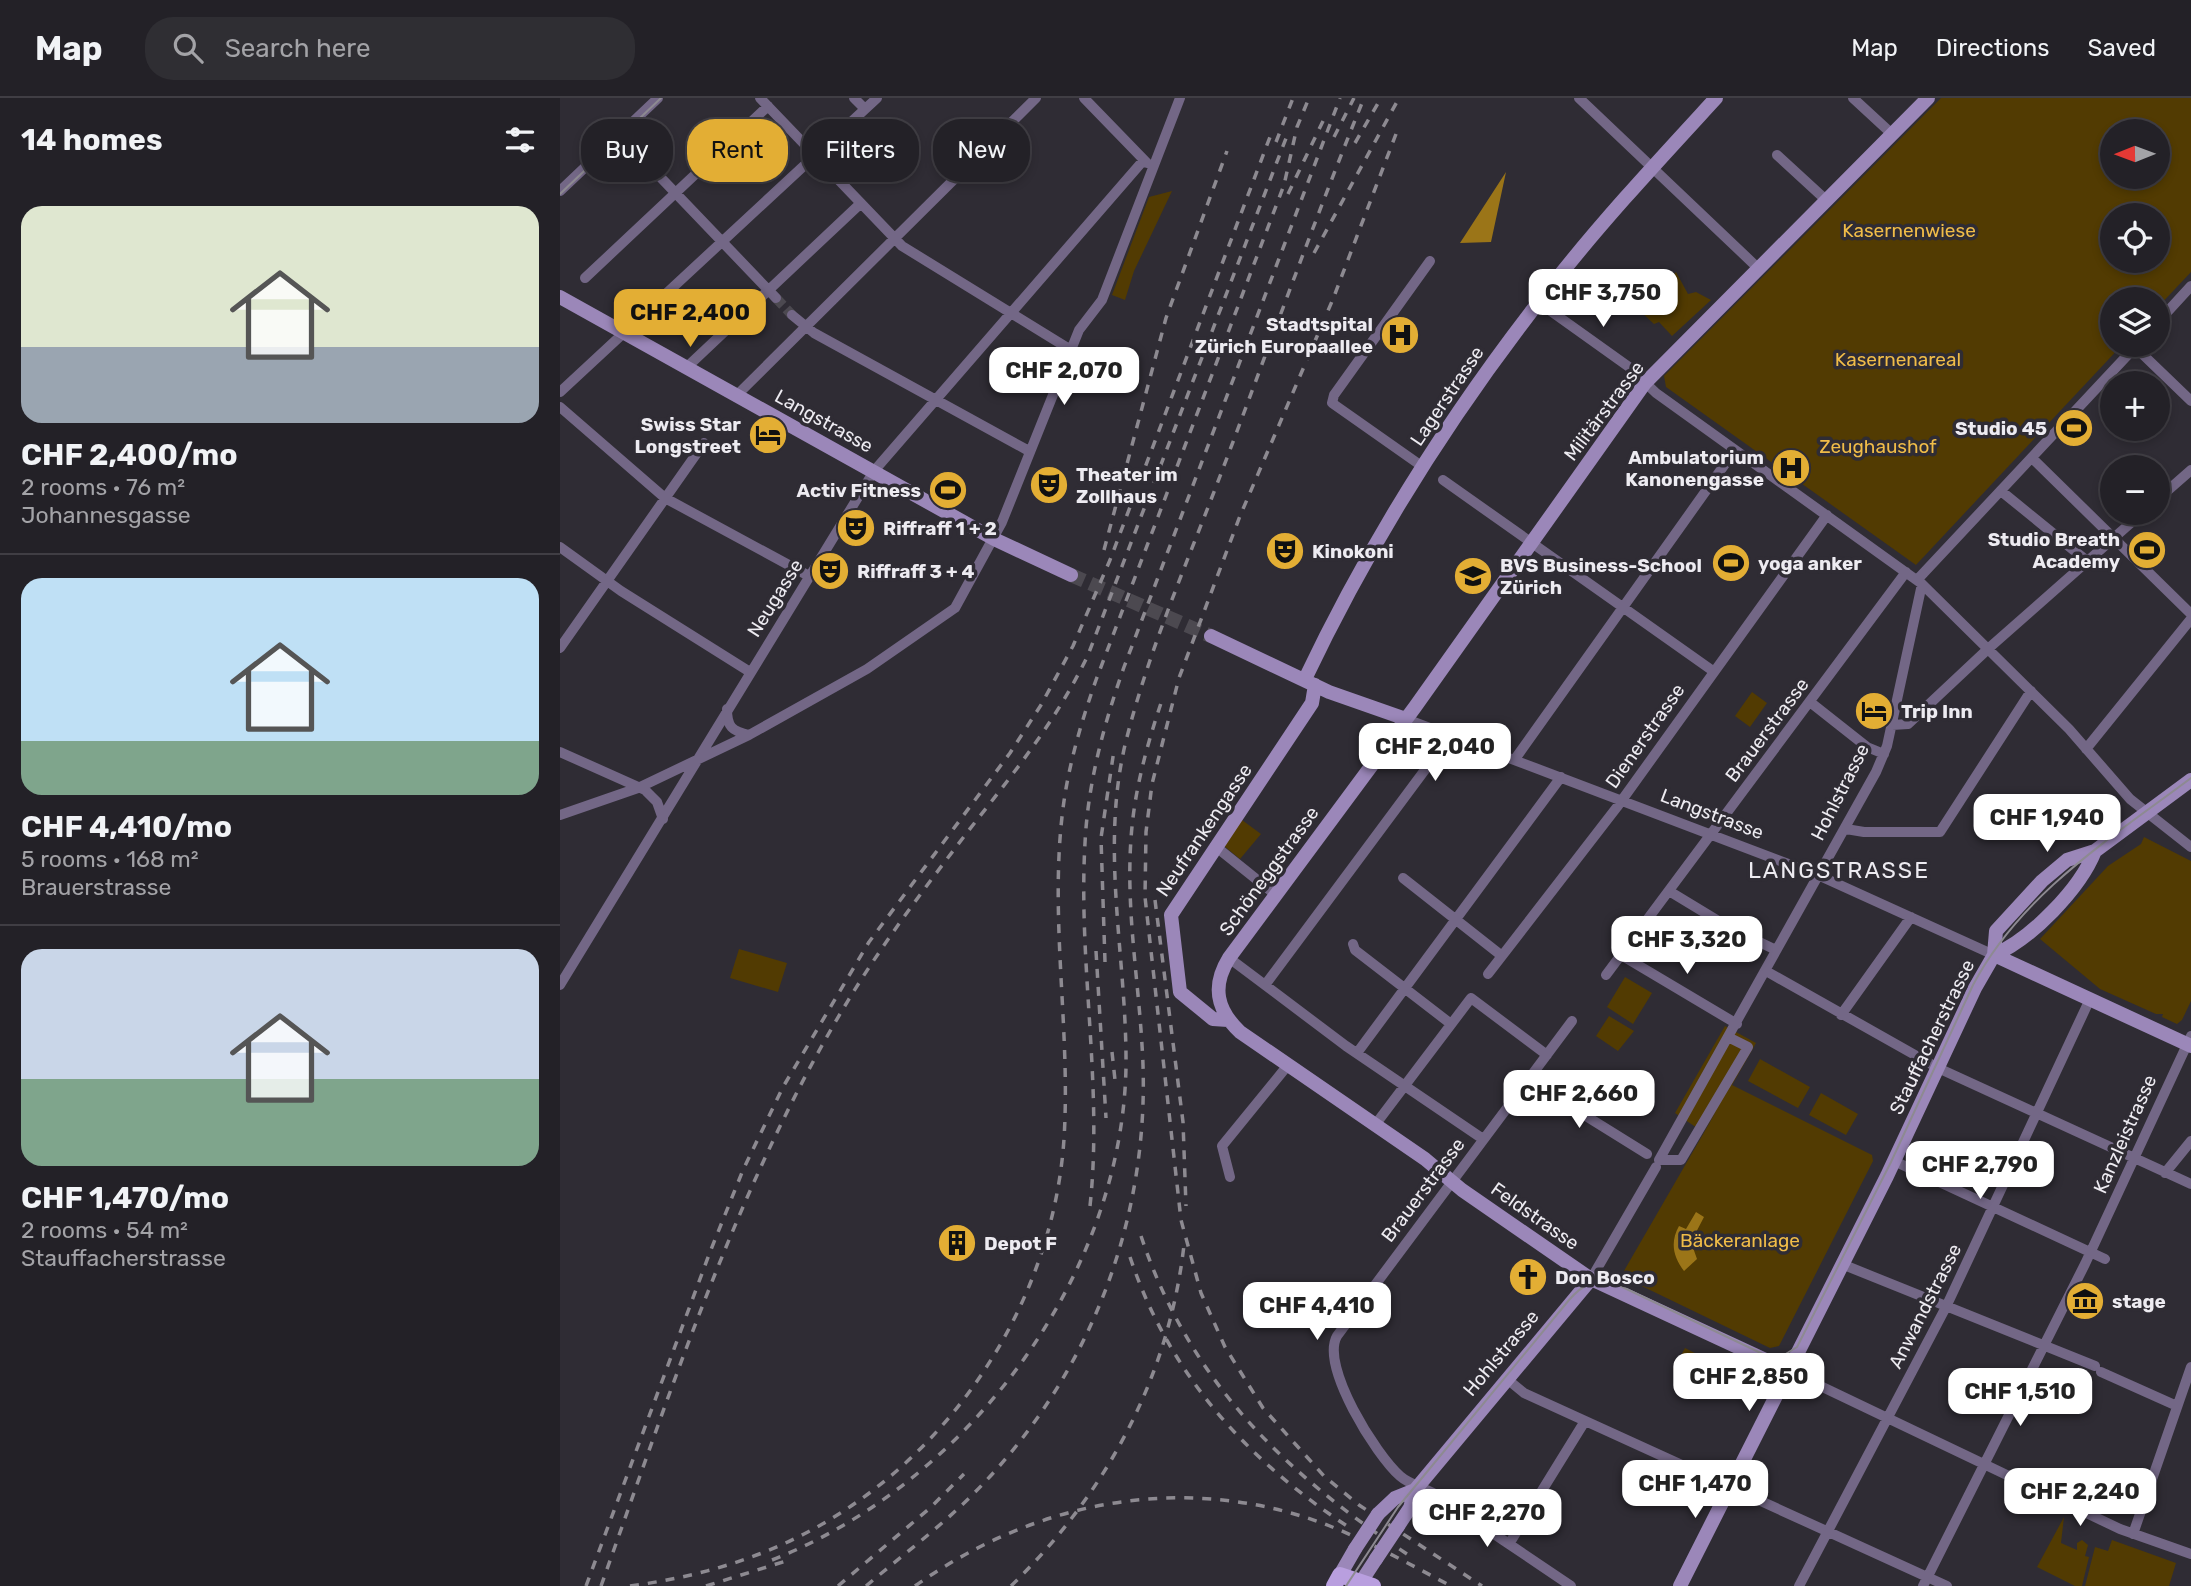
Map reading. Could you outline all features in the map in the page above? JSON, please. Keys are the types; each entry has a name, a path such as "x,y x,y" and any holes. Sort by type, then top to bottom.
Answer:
{"main road":[{"name":"Hohlstrasse","path":"1337,1580 1365,1585"}],"street":[{"path":"636,119 658,98"},
{"path":"853,98 864,109"},
{"path":"853,119 877,98"},
{"path":"737,395 1036,98"},
{"path":"1084,98 1148,164"},
{"path":"560,815 638,788 749,735 867,669 951,611 959,602 994,539 1080,328 1102,300 1148,164 1180,98"},
{"path":"1579,98 1759,269"},
{"name":"Lagerstrasse","path":"1310,682 1335,620 1423,467 1538,302 1716,98"},
{"path":"1853,98 1892,134"},
{"name":"Militärstrasse","path":"1406,719 1645,383 1928,98"},
{"path":"585,278 676,193 764,102 802,142"},
{"path":"1777,155 1826,201"},
{"name":"Neugasse","path":"560,985 874,471 1010,314 1148,164"},
{"path":"560,392 626,334 802,166"},
{"path":"560,191 581,172"},
{"path":"560,173 569,183"},
{"path":"665,182 776,298"},
{"path":"839,182 894,238 1010,314 1071,350"},
{"path":"687,367 860,204"},
{"path":"1423,467 1332,403 1334,395 1430,261"},
{"path":"2170,309 2191,286"},
{"name":"Langstrasse","path":"560,297 994,539 1071,575"},
{"path":"1538,302 1629,367 1645,383 1735,450 1919,582 2031,691 2130,799 2191,847"},
{"path":"792,315 805,328 1029,451"},
{"path":"1919,582 2126,357"},
{"path":"2147,357 2191,401"},
{"path":"560,407 665,498 809,576"},
{"path":"560,647 704,443"},
{"path":"1515,760 1735,450"},
{"path":"2032,458 2191,617 2086,749"},
{"path":"2170,488 2191,470"},
{"path":"1443,480 1713,671"},
{"path":"2001,491 2087,561"},
{"name":"Dienerstrasse","path":"1488,974 1621,800 1827,515"},
{"path":"1892,725 1908,723 2129,525"},
{"path":"560,547 607,581 750,672"},
{"name":"Brauerstrasse","path":"1606,975 1906,572"},
{"name":"Hohlstrasse","path":"1730,1038 1748,1048 1693,1143 1681,1160 1659,1160 1730,1038 1876,772 1892,725 1919,582"},
{"name":"Langstrasse","path":"1211,636 1310,682 1820,876 2190,1042"},
{"name":"Neufrankengasse","path":"1228,1020 1213,1019 1181,993 1170,922 1173,908 1312,703 1310,682"},
{"path":"1846,829 1864,832 1940,832 2031,691"},
{"path":"1810,702 1867,747 1884,754"},
{"path":"727,709 728,726 749,735"},
{"name":"Schöneggstrasse","path":"1228,1020 1221,1009 1217,989 1219,976 1229,958 1406,719"},
{"path":"1265,985 1436,755 1448,734"},
{"path":"560,752 652,795 663,819"},
{"path":"1357,1054 1560,777"},
{"name":"Stauffacherstrasse","path":"1680,1586 1844,1265 1994,955 1996,931 2042,881 2067,860 2095,851 2191,780"},
{"path":"1215,846 1276,895"},
{"name":"Stauffacherstrasse","path":"1994,955 2021,941 2083,876 2095,851"},
{"path":"1403,878 1502,956"},
{"path":"1669,891 1730,928 1776,950"},
{"path":"1842,1015 1911,917"},
{"path":"1353,944 1355,950 1451,1024"},
{"path":"1621,955 1737,1024"},
{"path":"1229,958 1357,1054 1483,1139"},
{"path":"1766,971 1938,1068 2191,1184"},
{"path":"1375,1125 1471,998 1547,1055"},
{"name":"Anwandstrasse","path":"1799,1586 1995,1207 2090,999"},
{"name":"Feldstrasse","path":"1228,1020 1240,1032 1426,1159 1452,1182 1591,1279 2133,1534 2191,1554"},
{"name":"Brauerstrasse","path":"1417,1488 1403,1479 1375,1447 1343,1385 1332,1348 1337,1336 1572,1021"},
{"name":"Kanzleistrasse","path":"1925,1582 2091,1251 2190,1042"},
{"path":"1230,1177 1222,1146 1289,1065"},
{"path":"1528,1080 1647,1154"},
{"path":"2165,1172 2191,1142"},
{"path":"1894,1161 2105,1259"},
{"name":"Hohlstrasse","path":"1365,1585 1376,1559 1410,1508 1417,1488 1591,1279 1656,1167"},
{"path":"1844,1265 2044,1346 2178,1406"},
{"path":"2133,1534 2191,1367"},
{"path":"1507,1379 1524,1393 1829,1532 1925,1582 1947,1586"},
{"path":"1509,1544 1585,1421"},
{"path":"1417,1488 1509,1544 1571,1586"},
{"name":"Hohlstrasse","path":"1337,1580 1378,1514 1395,1498 1417,1488"}],"green space":[{"name":"Kasernenareal","path":"1941,98 2191,98 2191,272 2170,294 2170,287 2100,287 2100,357 2111,357 1916,565 1666,387 1664,376"},
{"path":"1172,191 1134,271 1125,300 1112,295 1149,197"},
{"path":"1676,272 1688,294 1696,292 1711,300 1672,336 1659,322 1654,324 1640,311"},
{"path":"1752,692 1767,703 1750,727 1735,716"},
{"path":"1242,820 1261,834 1240,859 1224,846"},
{"path":"2144,837 2191,861 2191,1001 2182,1020 2177,1024 2162,1017 2163,1014 2156,1014 2100,989 2040,939 2108,866 2141,844"},
{"path":"739,949 787,963 778,992 730,978"},
{"path":"1625,977 1652,993 1633,1024 1607,1007"},
{"path":"1609,1016 1634,1031 1618,1051 1596,1036"},
{"name":"Bäckeranlage","path":"1725,1026 1756,1043 1732,1085 1872,1155 1873,1161 1779,1346 1770,1348 1621,1276 1717,1110 1703,1132 1675,1113"},
{"path":"1760,1059 1810,1087 1798,1108 1748,1081"},
{"path":"1821,1093 1858,1114 1846,1135 1809,1115"},
{"path":"1685,1348 1726,1369 1715,1392 1673,1370"},
{"path":"2064,1517 2061,1543 2077,1550 2077,1543 2082,1540 2088,1545 2085,1556 2089,1557 2082,1586 2075,1586 2037,1567"},
{"path":"2112,1540 2176,1563 2169,1586 2085,1586 2095,1547 2108,1551"}],"shaded area":[{"path":"1506,172 1491,242 1460,243"},
{"path":"1696,1212 1704,1217 1691,1242 1697,1259 1684,1271 1675,1255 1674,1238 1679,1226 1686,1229"}],"tunnel":[{"path":"776,298 792,315"},
{"path":"1071,575 1211,636"}],"tram line":[{"path":"560,194 661,98"},
{"path":"1346,1586 1398,1507 1569,1300 1584,1287 1601,1281 1614,1283 1765,1355 1784,1355 1797,1347 1891,1162 1973,985 1993,952 2042,895 2070,870 2191,778"}],"railway":[{"path":"1276,142 1293,98"},
{"path":"630,1586 741,1561 804,1534 857,1502 905,1464 948,1419 985,1370 1015,1316 1039,1259 1056,1200 1064,1139 1065,1055 1058,885 1064,801 1073,755 1096,680 1284,185 1297,127 1309,98"},
{"path":"1090,1206 1094,1116 1084,888 1087,820 1098,754 1124,667 1340,98"},
{"path":"1334,137 1354,98"},
{"path":"772,1560 843,1526 909,1481 968,1426 1020,1364 1063,1296 1096,1222 1118,1146 1126,1067 1115,865 1118,785 1125,745 1145,675 1169,607 1364,98"},
{"path":"1355,143 1381,98"},
{"path":"1314,253 1399,98"},
{"path":"1288,194 1324,119"},
{"path":"586,1586 710,1252 743,1170 783,1087 869,942 1010,753 1041,705 1073,646 1110,560 1273,129"},
{"path":"601,1586 710,1286 774,1139 810,1068 877,955 1033,746 1063,702 1088,655 1288,133"},
{"path":"1396,134 1333,299 1240,516 1179,678 1152,784 1146,832 1145,897 1181,1220 1201,1293 1225,1347 1263,1408 1324,1476 1359,1505 1482,1586"},
{"path":"1104,550 1166,318 1227,151"},
{"path":"866,1586 969,1499 1022,1439 1056,1389 1085,1337 1108,1282 1126,1225 1138,1166 1143,1106 1142,1045 1131,917 1131,839 1142,768 1162,700"},
{"path":"1105,962 1101,838 1114,750"},
{"path":"1155,900 1183,1122 1186,1206"},
{"path":"1096,951 1106,1118"},
{"path":"1112,1052 1115,1080"},
{"path":"1141,1236 1161,1288 1185,1335 1246,1418 1281,1455 1320,1490 1407,1554"},
{"path":"1011,1586 1076,1512 1104,1472 1128,1430 1148,1387 1164,1341 1176,1294 1184,1245"},
{"path":"1130,1257 1146,1299 1166,1339 1215,1410 1276,1472 1347,1526"},
{"path":"838,1586 930,1508 964,1474"},
{"path":"915,1586 961,1557 1010,1533 1060,1515 1111,1504 1163,1498 1216,1499 1269,1508 1322,1523 1372,1545 1451,1586"},
{"path":"706,1586 786,1561"}],"place":[{"name":"Stadtspital Zürich Europaallee","path":"1400,335"},
{"name":"Studio 45","path":"2074,428"},
{"name":"Swiss Star Longstreet","path":"768,435"},
{"name":"Ambulatorium Kanonengasse","path":"1791,468"},
{"name":"Theater im Zollhaus","path":"1049,485"},
{"name":"Activ Fitness","path":"948,490"},
{"name":"Riffraff 1 + 2","path":"856,528"},
{"name":"Studio Breath Academy","path":"2147,550"},
{"name":"Kinokoni","path":"1285,551"},
{"name":"yoga anker","path":"1731,563"},
{"name":"Riffraff 3 + 4","path":"830,571"},
{"name":"BVS Business-School Zürich","path":"1473,576"},
{"name":"Trip Inn","path":"1874,711"},
{"name":"Depot F","path":"957,1243"},
{"name":"Don Bosco","path":"1528,1277"},
{"name":"stage","path":"2085,1301"}],"district":[{"name":"LANGSTRASSE","path":"1839,870"}],"park label":[{"name":"Kasernenwiese","path":"1909,230"},
{"name":"Zeughaushof","path":"1878,446"}]}
